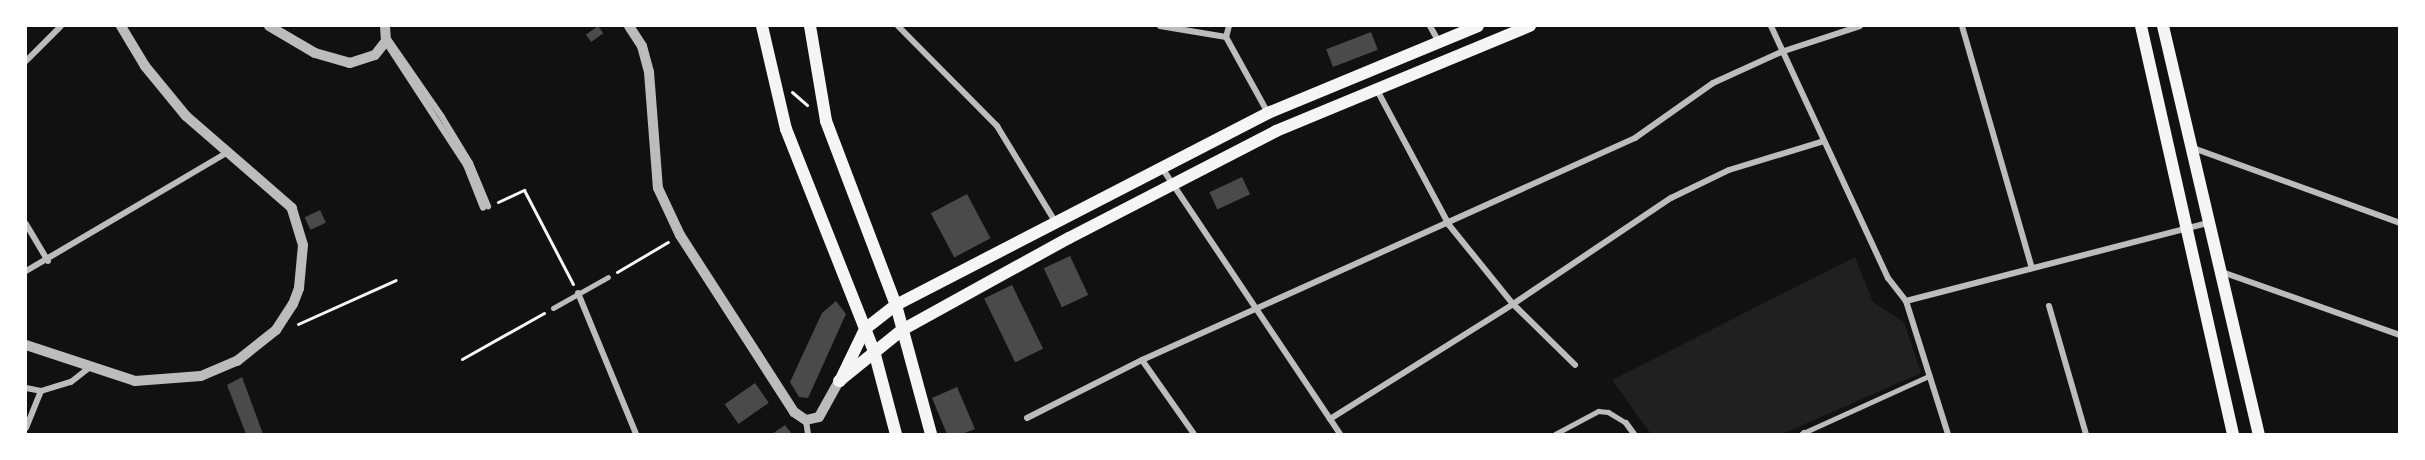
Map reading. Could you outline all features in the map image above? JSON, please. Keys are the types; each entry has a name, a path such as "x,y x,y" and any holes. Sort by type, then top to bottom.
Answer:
{"main road":[{"path":"762,26 772,75 802,173 874,351 896,435"},
{"path":"810,26 826,121 896,305 931,435"},
{"path":"839,381 865,329 896,305 1268,113 1478,26"},
{"path":"839,381 902,330 1069,238 1174,186 1276,131 1530,26"},
{"path":"2141,26 2233,435"},
{"path":"2163,26 2259,435"}],"street":[{"path":"26,61 61,26"},
{"path":"26,345 90,367 144,382 201,376 237,361 276,330 294,304 299,288 301,231 283,197 226,153 164,92 121,26"},
{"path":"269,26 315,53 350,63 368,60 385,34 442,117 470,163 486,207"},
{"path":"629,26 642,46 649,72 658,188 680,235 794,412 806,420 819,417 839,381"},
{"path":"898,26 997,126 1056,223"},
{"path":"1160,26 1226,37"},
{"path":"1229,26 1226,37 1268,113"},
{"path":"1430,26 1439,42"},
{"path":"1771,26 1781,52 1888,278 1906,301 1948,435"},
{"path":"1027,418 1142,360 1449,225 1635,138 1713,83 1781,52 1860,26"},
{"path":"1962,26 2032,268"},
{"path":"1376,89 1449,225 1513,304 1575,365"},
{"path":"1330,419 1513,304 1701,181 1824,141"},
{"path":"2193,148 2400,223"},
{"path":"26,271 48,261 226,153"},
{"path":"1161,168 1340,435"},
{"path":"1906,301 2208,223"},
{"path":"26,224 48,261"},
{"path":"2220,272 2400,335"},
{"path":"553,308 608,277"},
{"path":"578,293 636,435"},
{"path":"2049,306 2086,435"},
{"path":"1142,360 1194,435"},
{"path":"26,388 40,391 71,382 90,367"},
{"path":"26,428 40,391"},
{"path":"1555,435 1598,411 1608,412 1626,423 1634,435"},
{"path":"806,420 808,435"}],"lane":[{"path":"1803,434 1929,376"}],"path":[{"path":"772,75 826,121"},
{"path":"486,207 524,190 578,293"},
{"path":"608,277 680,235"},
{"path":"276,330 316,318 396,280"},
{"path":"462,359 553,308"}],"shaded area":[{"path":"1855,257 1873,302 1904,322 1921,373 1782,434 1651,434 1612,380"}],"building":[{"path":"598,26 603,33 591,42 586,35"},
{"path":"1371,32 1378,50 1333,67 1326,49"},
{"path":"1242,177 1250,194 1217,209 1209,192"},
{"path":"967,194 990,238 954,257 931,213"},
{"path":"320,210 326,223 311,230 305,217"},
{"path":"1070,256 1088,295 1062,307 1044,268"},
{"path":"1012,285 1043,349 1015,362 984,299"},
{"path":"836,301 846,314 808,398 799,397 790,382 822,313"},
{"path":"242,377 263,434 246,434 227,385"},
{"path":"755,383 769,403 738,424 725,404"},
{"path":"957,387 975,429 962,434 947,434 932,398"},
{"path":"785,425 792,434 772,434"}]}
